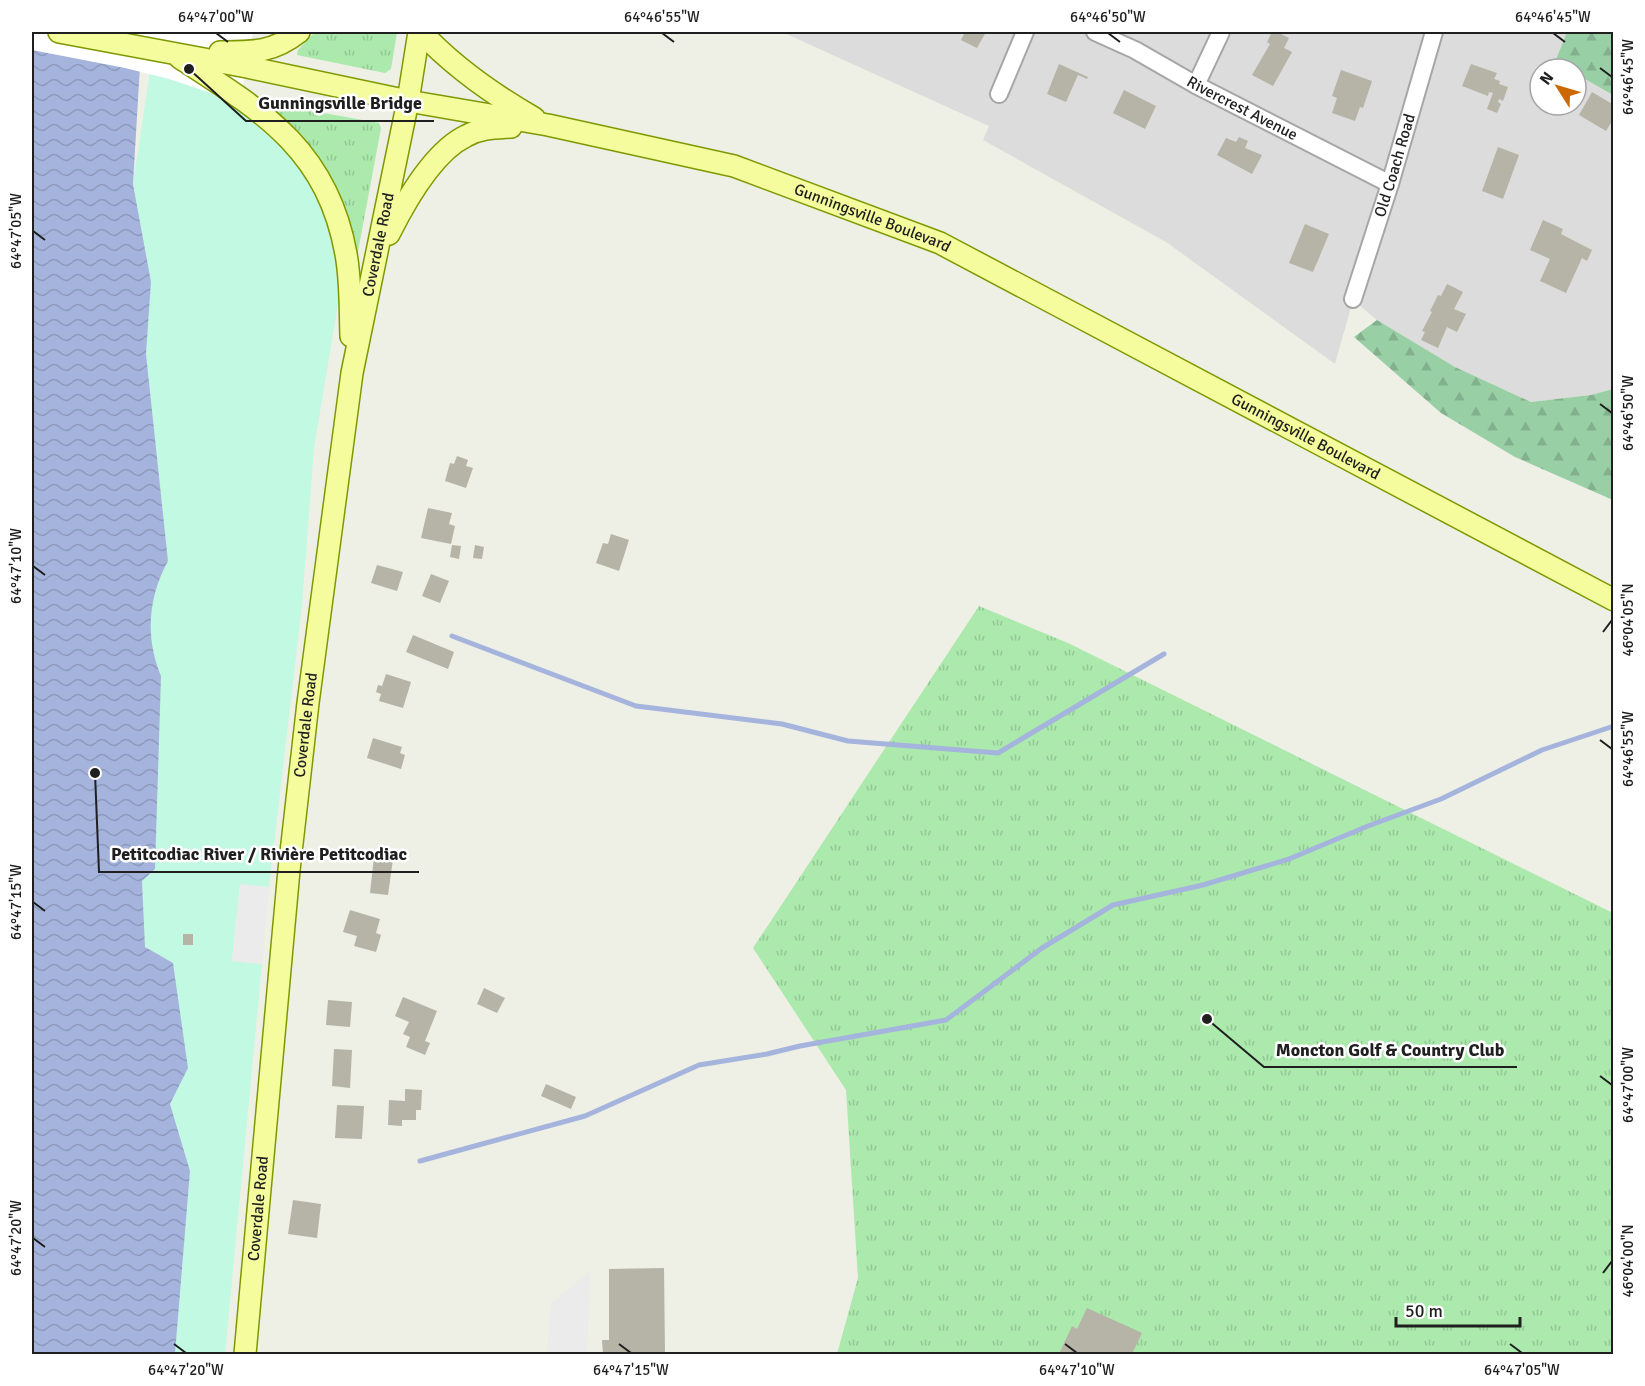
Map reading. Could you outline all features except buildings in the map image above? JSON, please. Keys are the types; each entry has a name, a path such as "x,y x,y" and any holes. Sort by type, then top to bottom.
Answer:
{"main road":[{"name":"Gunningsville Boulevard","path":"59,32 172,53 248,59 408,101 548,125 734,166 940,243 1614,600"},
{"path":"248,59 276,47 299,32"},
{"path":"420,32 477,82 548,125"},
{"name":"Coverdale Road","path":"245,1354 308,703 352,373 420,32"},
{"path":"172,53 241,98 280,128 296,145 320,179 333,206 346,256 352,373"},
{"path":"376,260 412,191 437,160 459,140 479,130 548,125"}],"street":[{"path":"999,94 1025,32"},
{"name":"Rivercrest Avenue","path":"1095,32 1135,50 1196,85 1390,184"},
{"path":"1196,85 1221,32"},
{"name":"Old Coach Road","path":"1353,299 1390,184 1434,32"}],"shaded area":[{"path":"782,32 1567,32 1557,57 1528,57 1528,117 1588,117 1588,81 1613,95 1613,389 1591,395 1531,402 1455,367 1377,320 1353,300 1335,364 1166,242 983,140 989,126"},
{"path":"240,884 269,887 262,964 232,961"},
{"path":"590,1271 587,1354 547,1354 551,1304"}],"green space":[{"path":"156,32 271,136 298,165 324,214 336,262 338,304 314,448 302,605 269,887 240,885 232,961 262,964 225,1354 175,1354 190,1171 170,1104 187,1068 173,963 145,947 142,881 161,676 153,647 151,618 156,589 168,561 146,354 151,282 133,184"},
{"path":"315,32 397,32 391,69 385,73 297,55 298,50"},
{"path":"1567,32 1613,32 1613,95 1588,81 1588,57 1557,57"},
{"path":"274,104 379,123 381,128 357,257 314,152 288,122 272,109"},
{"path":"1377,320 1455,367 1531,402 1591,395 1613,389 1613,500 1515,457 1441,413 1354,337"},
{"path":"979,606 1068,643 1613,913 1613,1354 837,1354 858,1278 846,1090 753,948"}],"water":[{"path":"32,32 142,32 133,184 151,282 146,354 168,561 156,589 151,618 153,647 161,676 155,869 142,881 145,947 173,963 188,1068 170,1104 190,1171 175,1354 32,1354"}],"pier":[{"path":"32,32 253,32 239,109 211,93 169,79 32,50"}],"waterway":[{"path":"452,636 636,706 782,724 848,741 998,753 1164,654"},
{"path":"420,1161 585,1116 699,1065 946,1020 1042,948 1113,905 1203,885 1289,859 1441,799 1542,750 1614,726"}],"place":[{"name":"Gunningsville Bridge","path":"189,69"},
{"name":"Petitcodiac River / Rivière Petitcodiac","path":"95,773"},
{"name":"Moncton Golf & Country Club","path":"1207,1019"}]}
